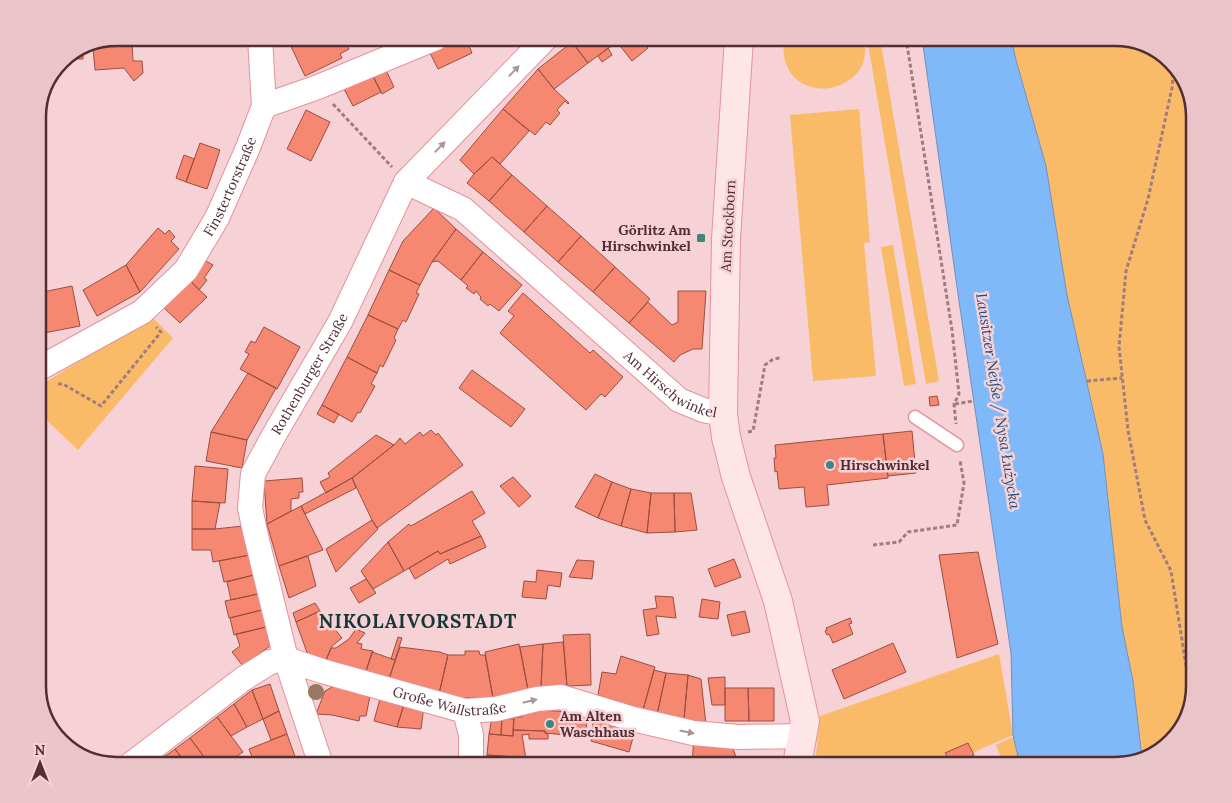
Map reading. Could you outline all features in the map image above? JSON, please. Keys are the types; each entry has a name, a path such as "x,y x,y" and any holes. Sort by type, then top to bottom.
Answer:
{"street":[{"path":"260,46 264,106 318,87 417,46"},
{"name":"Rothenburger Straße","path":"318,757 286,659 250,508 253,474 340,322 406,182 538,46"},
{"name":"Am Stockborn","path":"724,426 726,239 738,46"},
{"name":"Finstertorstraße","path":"46,365 142,312 186,270 217,218 264,106"},
{"name":"Am Hirschwinkel","path":"406,182 464,209 679,400 702,410 724,426"},
{"path":"724,426 736,477 778,601 804,722 799,757"},
{"path":"149,757 243,679 270,662 286,659"},
{"name":"Große Wallstraße","path":"286,659 465,711 496,709 537,700 562,697 633,719 693,733 738,736 803,736"},
{"path":"465,711 471,735 471,757"}],"lane":[{"path":"915,417 958,445"}],"path":[{"path":"907,46 952,330 959,394 954,404 974,401"},
{"path":"1173,77 1148,199 1126,271 1118,347 1128,430 1145,520 1171,571 1186,666"},
{"path":"318,87 406,182"},
{"path":"63,384 101,406 161,332 142,312"},
{"path":"724,426 753,431 764,365 782,357"},
{"path":"1087,382 1122,378"},
{"path":"873,545 898,542 908,532 957,525 964,483 958,445"}],"shaded area":[{"path":"785,46 863,46 864,58 857,73 844,84 827,88 810,87 795,78 786,62"},
{"path":"868,46 881,46 939,381 926,384"},
{"path":"1013,46 1115,46 1138,50 1154,58 1168,70 1182,94 1184,103 1186,117 1186,686 1183,704 1174,725 1162,739 1141,751 1133,681 1122,627 1103,454 1067,295 1046,166"},
{"path":"859,109 870,242 864,243 876,376 813,381 790,115"},
{"path":"893,245 916,384 904,386 881,247"},
{"path":"151,316 173,338 78,450 46,420 46,382"},
{"path":"999,654 1013,735 962,757 816,757 820,716"},
{"path":"1013,737 1018,757 1001,757 996,745"}],"water":[{"name":"Lausitzer Neiße / Nysa Łużycka","path":"923,46 1013,46 1046,166 1067,295 1103,454 1122,627 1133,681 1141,751 1138,753 1115,757 1018,757 1013,735 1011,653"}],"building":[{"path":"117,46 132,46 133,61 142,61 143,73 134,81 124,68 95,70 93,51"},
{"path":"291,46 347,46 349,49 340,54 342,58 305,76"},
{"path":"432,46 469,46 472,53 438,69 428,49"},
{"path":"567,46 575,46 588,63 554,89 538,69"},
{"path":"575,46 611,46 588,63"},
{"path":"620,46 646,46 648,48 632,61"},
{"path":"608,48 612,55 602,62 598,56"},
{"path":"383,64 394,87 382,94 372,74"},
{"path":"538,69 554,89 569,103 565,101 557,110 560,113 550,125 546,122 535,135 503,109"},
{"path":"371,73 381,92 353,106 343,87"},
{"path":"503,109 529,131 500,164 492,157 474,174 460,160"},
{"path":"306,110 330,122 311,161 287,149"},
{"path":"200,143 220,150 207,189 186,182"},
{"path":"184,155 194,159 186,182 176,178"},
{"path":"492,157 512,175 489,201 467,183"},
{"path":"512,175 547,206 524,232 489,201"},
{"path":"547,206 581,236 558,262 524,232"},
{"path":"434,208 456,229 432,262 420,285 389,270 403,241"},
{"path":"158,228 165,234 169,230 175,237 171,241 179,249 140,292 126,265"},
{"path":"456,229 483,252 461,280 438,261 432,262"},
{"path":"581,236 615,267 593,292 558,262"},
{"path":"483,252 522,285 499,311 490,304 488,306 480,299 481,297 476,291 474,294 466,288 468,286 461,280"},
{"path":"204,260 213,265 204,278 207,280 199,290 189,279"},
{"path":"126,265 140,292 97,316 83,290"},
{"path":"615,267 650,299 629,323 593,292"},
{"path":"389,270 420,285 416,293 419,294 406,322 403,320 398,329 368,315"},
{"path":"191,282 207,297 180,323 164,308"},
{"path":"72,286 80,326 46,333 46,291"},
{"path":"678,291 706,291 702,349 693,349 680,355 674,362 629,323 648,302 672,325 678,322"},
{"path":"523,293 590,353 593,350 623,377 605,397 601,394 586,410 500,333 514,316 508,311"},
{"path":"368,315 398,329 394,338 396,340 383,367 380,365 377,373 347,357"},
{"path":"264,327 300,347 277,389 240,369 249,354 245,352 251,341 255,343"},
{"path":"347,357 377,373 371,384 375,386 360,413 358,412 352,422 322,405"},
{"path":"472,370 525,409 511,427 459,388"},
{"path":"248,373 276,388 247,440 211,432"},
{"path":"937,396 939,405 930,406 929,397"},
{"path":"322,405 339,414 334,423 317,414"},
{"path":"431,430 436,435 438,433 463,465 377,528 352,478 394,445 400,438 405,444 420,432 423,436"},
{"path":"912,431 916,473 888,476 883,434"},
{"path":"211,432 247,440 242,468 206,461"},
{"name":"Hirschwinkel","path":"883,434 888,478 827,485 829,505 806,507 804,487 779,489 777,471 775,472 775,445"},
{"path":"376,435 394,445 352,478 326,493 320,482 330,477 328,473"},
{"path":"195,466 228,469 225,503 192,501"},
{"path":"595,474 612,482 598,518 575,507"},
{"path":"513,477 531,496 519,507 500,486"},
{"path":"302,478 303,492 299,492 299,498 291,499 291,511 267,524 264,481"},
{"path":"352,478 356,488 305,514 301,506"},
{"path":"612,482 631,489 621,526 598,518"},
{"path":"631,489 651,493 647,533 621,526"},
{"path":"472,491 485,513 472,521 481,536 440,554 438,551 404,571 388,542 409,524 411,526"},
{"path":"651,493 674,493 675,532 647,533"},
{"path":"674,493 691,493 697,530 675,532"},
{"path":"192,501 220,503 215,529 192,529"},
{"path":"301,506 323,550 279,566 267,524"},
{"path":"372,520 378,529 336,572 326,549"},
{"path":"243,526 250,555 213,562 211,550 192,550 192,529"},
{"path":"481,536 486,547 450,564 448,559 415,579 409,568 438,551 440,554"},
{"path":"388,542 404,571 373,589 361,571"},
{"path":"978,552 998,644 957,658 939,555"},
{"path":"250,555 254,575 224,582 219,561"},
{"path":"308,556 316,586 289,598 279,566"},
{"path":"734,559 741,577 715,587 708,569"},
{"path":"577,560 594,561 592,579 569,577"},
{"path":"537,570 562,573 560,587 548,585 546,599 522,597 524,581 536,582"},
{"path":"254,575 258,594 231,600 227,582"},
{"path":"366,579 376,593 359,603 350,588"},
{"path":"258,594 262,610 229,618 225,601"},
{"path":"655,596 673,597 676,618 656,616 659,634 647,636 643,610 657,608"},
{"path":"702,599 720,602 718,619 699,617"},
{"path":"315,603 320,611 296,622 293,613"},
{"path":"262,610 266,627 234,635 230,618"},
{"path":"320,611 342,638 332,646 324,665 309,658 296,622"},
{"path":"745,611 750,632 732,636 727,615"},
{"path":"850,618 852,623 849,624 853,634 833,643 829,634 827,635 825,631 827,630 826,628"},
{"path":"266,627 270,646 243,666 232,652 240,646 236,634"},
{"path":"356,629 365,633 357,643 362,644 361,649 373,651 365,674 324,665 331,648 336,648 349,639"},
{"path":"590,634 591,685 567,686 563,635"},
{"path":"398,637 402,638 395,660 391,659"},
{"path":"563,642 567,686 541,687 543,644"},
{"path":"893,643 906,672 844,699 832,670"},
{"path":"519,644 528,690 493,698 485,652"},
{"path":"543,644 541,687 528,690 520,647"},
{"path":"400,647 440,652 448,655 438,698 388,682"},
{"path":"465,651 479,651 480,655 485,655 493,698 438,698 448,655 465,655"},
{"path":"372,652 395,660 388,682 365,674"},
{"path":"621,656 655,667 643,710 598,695 602,672 616,674"},
{"path":"654,670 666,673 657,715 643,710"},
{"path":"666,673 688,675 684,719 657,715"},
{"path":"688,675 701,679 706,725 684,719"},
{"path":"725,677 725,705 712,705 708,678"},
{"path":"270,684 279,711 263,719 252,690"},
{"path":"336,685 370,696 366,716 360,716 359,721 332,715 316,714 325,691"},
{"path":"725,688 748,688 749,721 725,721"},
{"path":"748,688 774,688 774,721 749,721"},
{"path":"252,690 263,719 247,727 234,704"},
{"path":"381,695 405,701 397,727 374,721"},
{"path":"405,701 424,706 421,729 397,727"},
{"path":"234,704 247,727 231,736 217,717"},
{"name":"Am Alten Waschhaus","path":"523,709 587,713 586,737 545,733 545,731 513,730 514,717 522,717"},
{"path":"279,711 287,734 271,740 263,719"},
{"path":"594,714 636,727 629,752 591,741"},
{"path":"217,717 243,752 236,757 204,757 190,738"},
{"path":"492,718 502,718 501,735 489,734"},
{"path":"502,718 514,719 513,736 501,735"},
{"path":"513,730 545,731 548,734 548,739 529,739 529,734 522,735 526,757 487,755 489,734 513,736"},
{"path":"287,734 295,757 252,757 249,749"},
{"path":"694,736 730,741 736,757 693,757"},
{"path":"190,738 204,757 181,757 175,749"},
{"path":"968,743 974,755 969,757 945,757 947,756 945,753"},
{"path":"175,749 181,757 164,757"},
{"path":"487,755 516,757 487,757"}],"place":[{"name":"Görlitz Am Hirschwinkel","path":"701,238"},
{"name":"Hirschwinkel","path":"830,465"},
{"name":"Am Alten Waschhaus","path":"550,724"}],"district":[{"name":"NIKOLAIVORSTADT","path":"418,621"}]}
